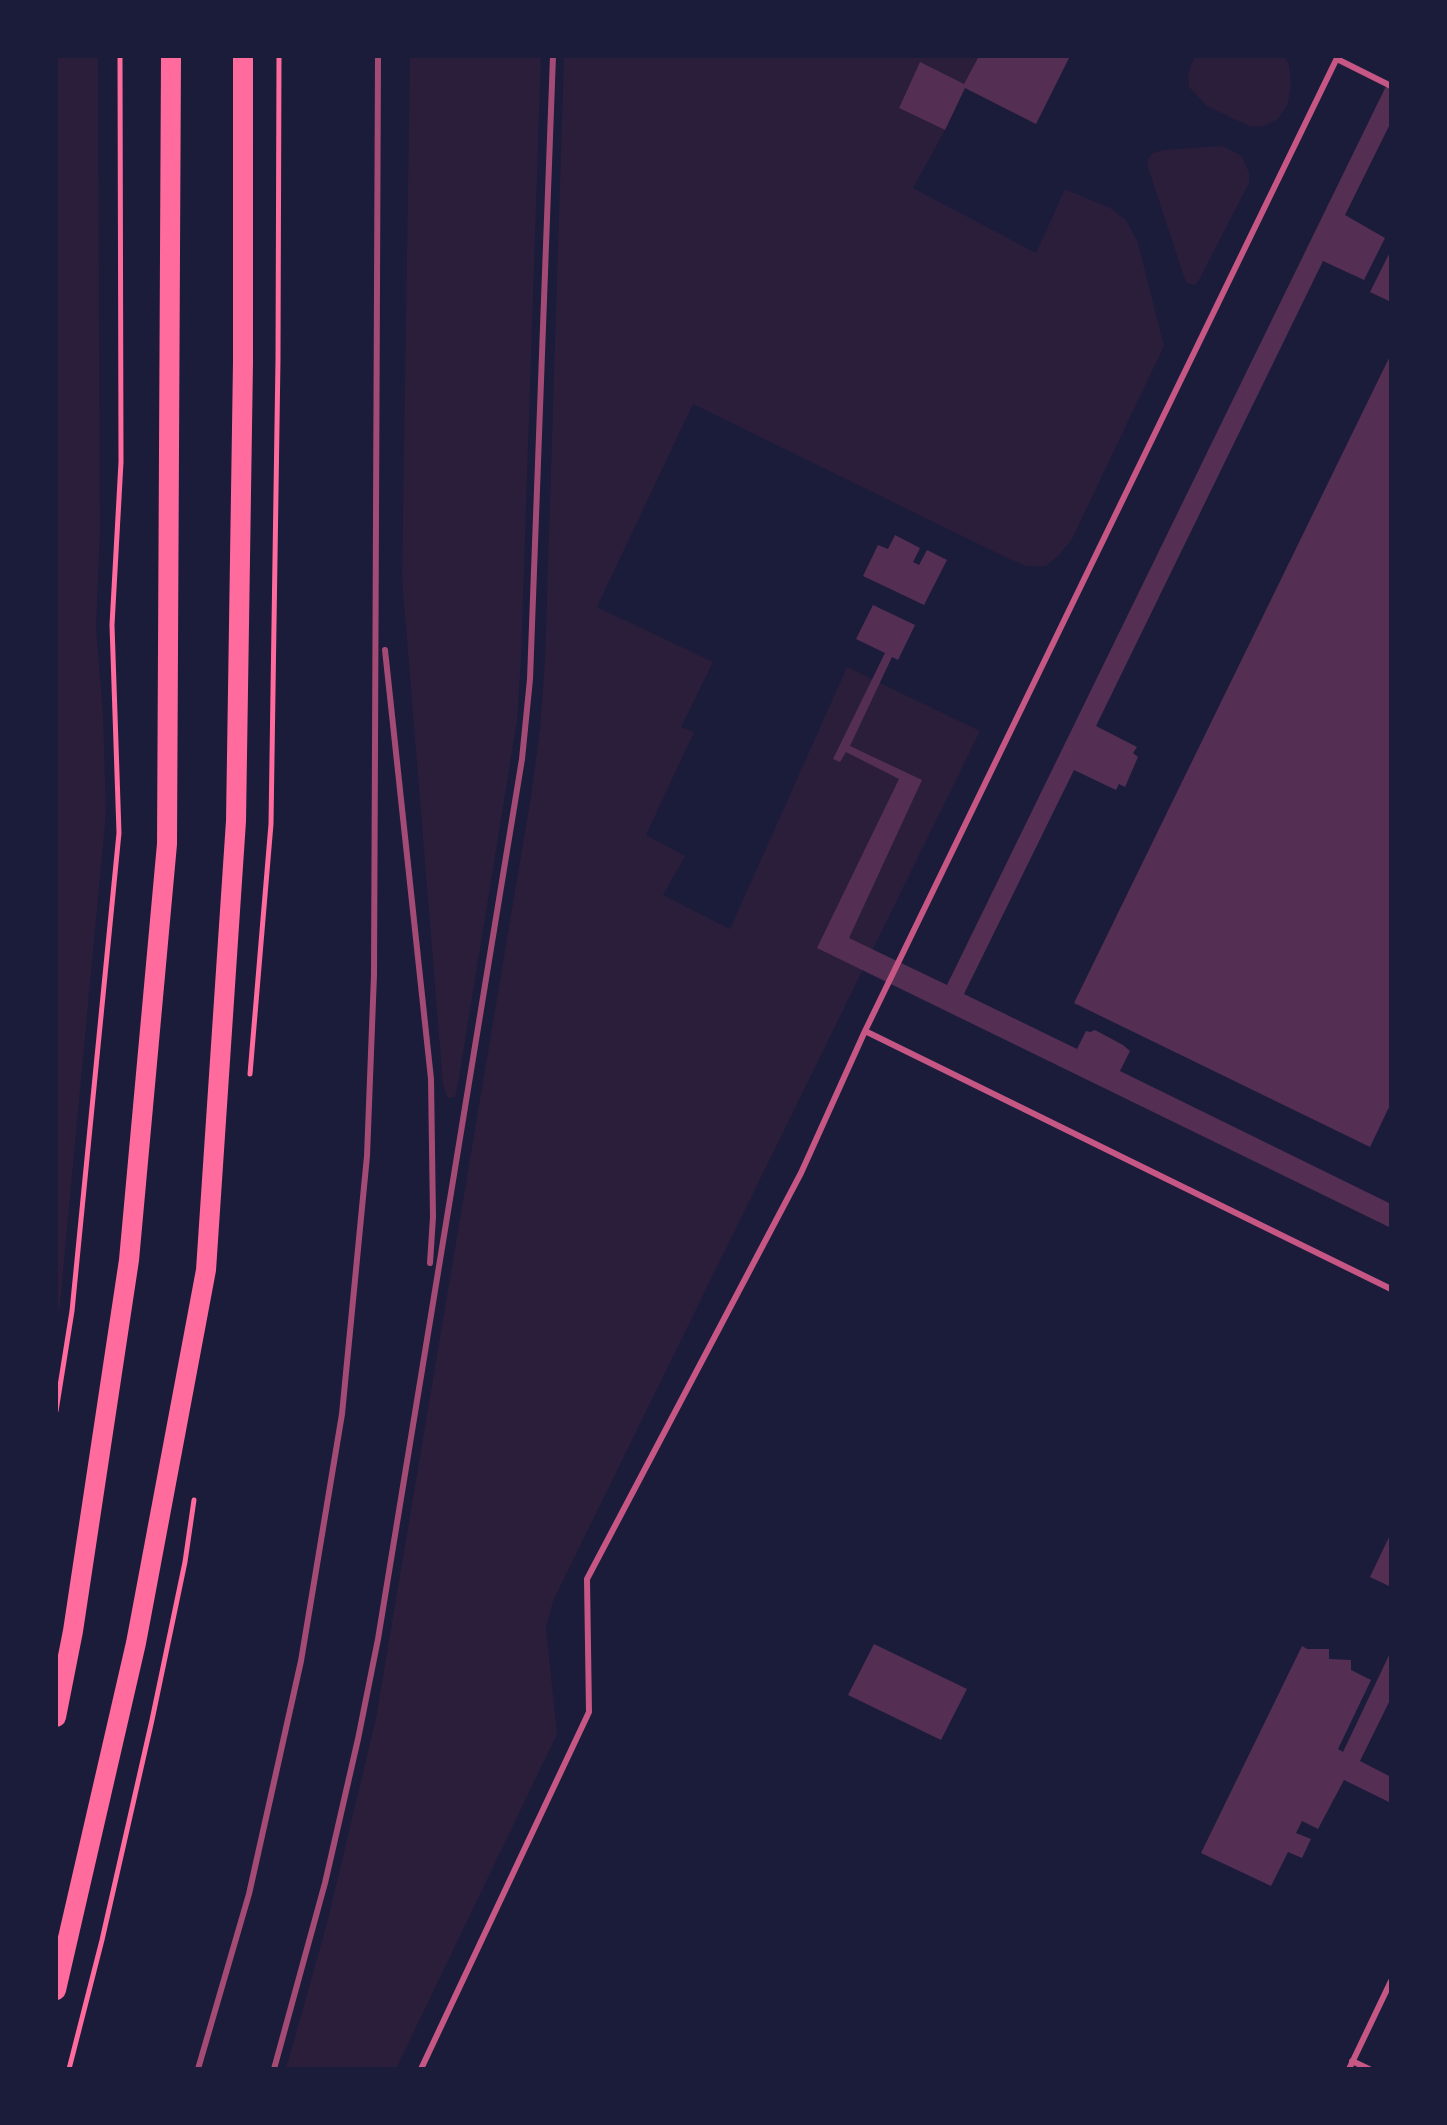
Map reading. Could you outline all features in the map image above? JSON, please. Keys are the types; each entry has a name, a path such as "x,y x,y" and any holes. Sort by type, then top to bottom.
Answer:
{"main road":[{"path":"56,1717 73,1631 129,1260 167,844 171,56"},
{"path":"56,1990 136,1643 206,1270 236,821 243,362 243,56"}],"lane":[{"path":"421,2069 589,1712 587,1579 801,1173 865,1031 1338,57 1391,86"},
{"path":"865,1031 1391,1289"},
{"path":"1349,2069 1391,1981"},
{"path":"1352,2061 1369,2069"}],"path":[{"path":"56,1411 72,1311 119,833 112,625 121,462 120,56"}],"shaded area":[{"path":"56,56 98,56 100,531 96,627 106,813 56,1327"},
{"path":"410,56 541,56 517,721 458,1084 455,1097 448,1098 443,1085 402,578"},
{"path":"564,56 979,56 964,84 920,63 899,108 945,130 913,188 1036,253 1065,189 1110,208 1126,220 1138,243 1164,346 1072,539 1046,566 1026,566 1009,559 693,404 597,607 713,662 681,727 694,732 646,835 685,856 663,895 730,929 847,667 980,731 553,1601 546,1628 557,1734 396,2069 286,2069 327,1923 376,1718 531,796 545,661"},
{"path":"1195,56 1284,56 1289,65 1291,84 1288,104 1278,119 1264,126 1251,127 1207,106 1189,87 1188,73"},
{"path":"1223,146 1242,156 1249,173 1249,183 1195,285 1187,283 1183,274 1148,159 1153,153 1163,150"}],"building":[{"path":"979,56 1070,56 1036,124 965,88 945,130 899,108 920,62 964,84"},
{"path":"1391,76 1391,122 1345,215 1385,238 1364,280 1323,261 1096,726 1137,747 1133,753 1138,757 1125,787 1119,784 1116,790 1074,770 964,994 1077,1049 1086,1031 1095,1030 1123,1045 1130,1051 1120,1071 1391,1204 1391,1228 817,948 899,779 846,752 840,762 833,759 885,653 856,639 873,605 915,625 898,660 892,657 850,746 922,780 849,938 947,985"},
{"path":"1391,250 1391,302 1370,292"},
{"path":"1391,354 1391,1103 1370,1147 1074,1003"},
{"path":"895,535 920,548 913,562 919,565 927,550 947,560 924,605 863,576 878,545 888,549"},
{"path":"1391,1533 1391,1587 1370,1577"},
{"path":"874,1644 967,1689 941,1740 848,1695"},
{"path":"1302,1646 1307,1649 1329,1649 1329,1659 1351,1660 1351,1670 1371,1680 1338,1749 1343,1752 1391,1651 1391,1698 1360,1761 1391,1777 1391,1803 1344,1780 1318,1829 1302,1821 1296,1833 1311,1839 1302,1858 1288,1852 1271,1886 1201,1853"}],"railway":[{"path":"198,2069 249,1894 301,1661 342,1414 367,1156 374,975 378,56"},
{"path":"274,2069 325,1883 378,1639 522,759 530,679 553,56"},
{"path":"385,650 431,1079 433,1217 430,1263"}]}
